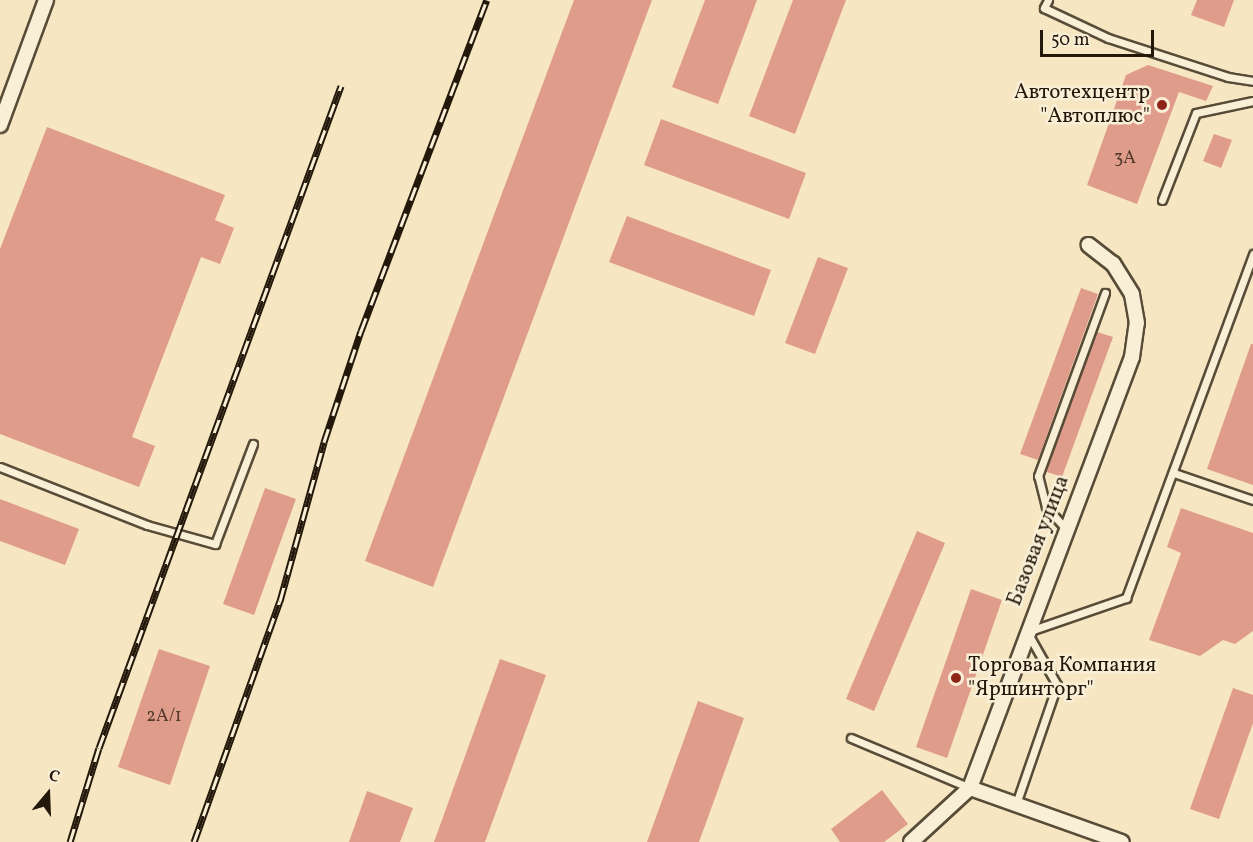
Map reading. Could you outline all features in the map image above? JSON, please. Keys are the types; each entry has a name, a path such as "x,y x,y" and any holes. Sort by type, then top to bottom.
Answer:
{"street":[{"path":"0,125 46,0"},
{"name":"Базовая улица","path":"911,842 970,788 1132,357 1137,323 1132,294 1113,264 1089,244"},
{"path":"970,788 1122,842"}],"lane":[{"path":"1048,0 1044,8 1108,38 1228,77 1253,81"},
{"path":"1162,200 1196,113 1253,101"},
{"path":"1016,804 1058,685 1027,633 1126,598 1253,254"},
{"path":"1066,529 1046,507 1038,476 1105,293"},
{"path":"0,467 147,525 215,544 253,444"},
{"path":"1174,473 1253,500"},
{"path":"851,738 970,788"}],"building":[{"path":"574,0 652,0 433,587 365,561"},
{"path":"705,0 757,0 718,104 672,87"},
{"path":"793,0 846,0 795,134 749,116"},
{"path":"1197,0 1234,0 1224,27 1191,15"},
{"path":"1148,65 1213,86 1206,101 1179,92 1137,204 1087,185 1126,75"},
{"path":"661,119 806,173 789,219 644,165"},
{"path":"47,127 225,195 215,220 234,228 220,264 201,257 132,437 155,446 139,487 0,434 0,249"},
{"path":"1214,134 1232,140 1221,168 1203,161"},
{"path":"627,216 771,270 754,316 609,262"},
{"path":"818,257 848,268 815,354 785,343"},
{"path":"1081,288 1098,294 1038,460 1020,454"},
{"path":"1097,332 1113,337 1062,477 1047,472 1048,464"},
{"path":"1251,344 1253,344 1253,485 1207,469"},
{"path":"265,488 296,499 254,615 223,604"},
{"path":"0,499 79,529 65,565 0,541"},
{"path":"1181,508 1253,533 1253,631 1235,644 1223,640 1200,656 1149,640 1181,553 1167,547"},
{"path":"917,531 945,543 874,711 846,699"},
{"path":"971,589 1002,600 947,758 916,747"},
{"path":"159,649 210,666 170,785 118,767"},
{"path":"500,659 546,675 485,842 434,842"},
{"path":"1233,688 1253,695 1253,723 1219,819 1190,809"},
{"path":"698,701 744,718 699,842 647,842"},
{"path":"882,790 908,824 884,842 840,842 831,829"},
{"path":"367,791 413,808 400,842 349,842"}],"railway":[{"path":"194,842 280,601 324,442 361,331 487,0"},
{"path":"70,842 99,748 341,86"}],"place":[{"name":"Автотехцентр \"Автоплюс\"","path":"1162,105"},
{"name":"Торговая Компания \"Яршинторг\"","path":"956,678"}]}
